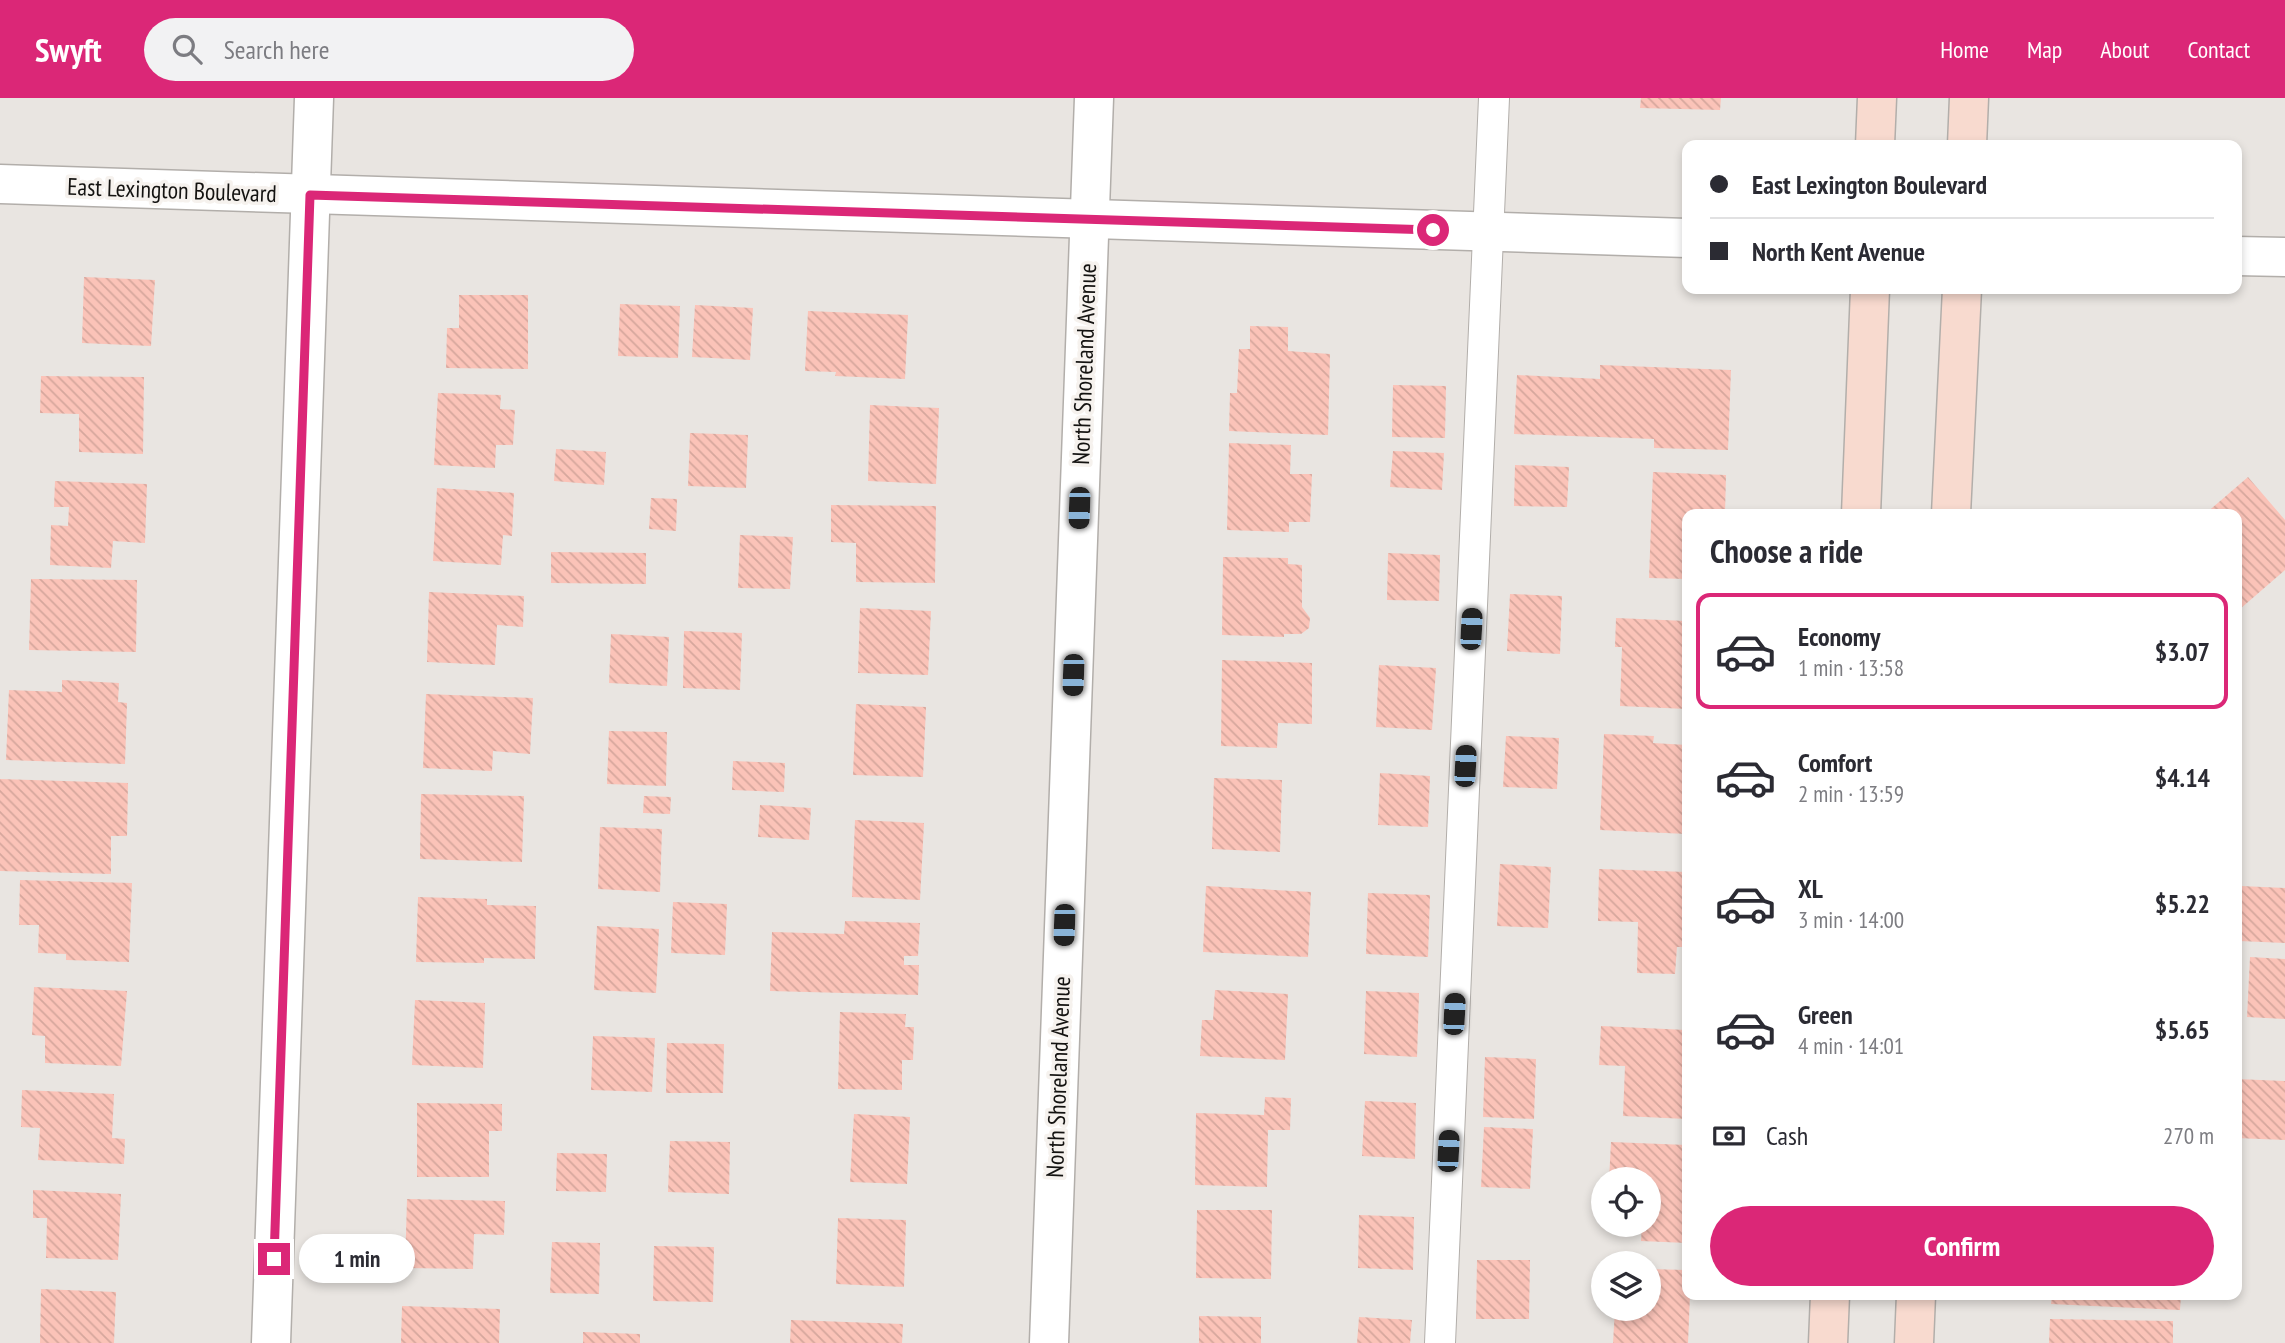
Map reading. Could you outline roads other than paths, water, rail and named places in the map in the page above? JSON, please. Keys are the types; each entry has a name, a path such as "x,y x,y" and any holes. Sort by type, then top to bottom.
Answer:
{"street":[{"path":"271,1343 314,98"},
{"name":"North Shoreland Avenue","path":"1049,1343 1094,98"},
{"path":"1875,140 1877,98"},
{"path":"1967,140 1969,98"},
{"name":"East Lexington Boulevard","path":"0,184 1089,221 1682,238"},
{"path":"2242,256 2285,257"},
{"path":"1861,509 1870,294"},
{"path":"1951,509 1962,294"},
{"path":"1828,1343 1830,1300"},
{"path":"1914,1343 1916,1300"}],"lane":[{"path":"1440,1343 1494,98"}]}
